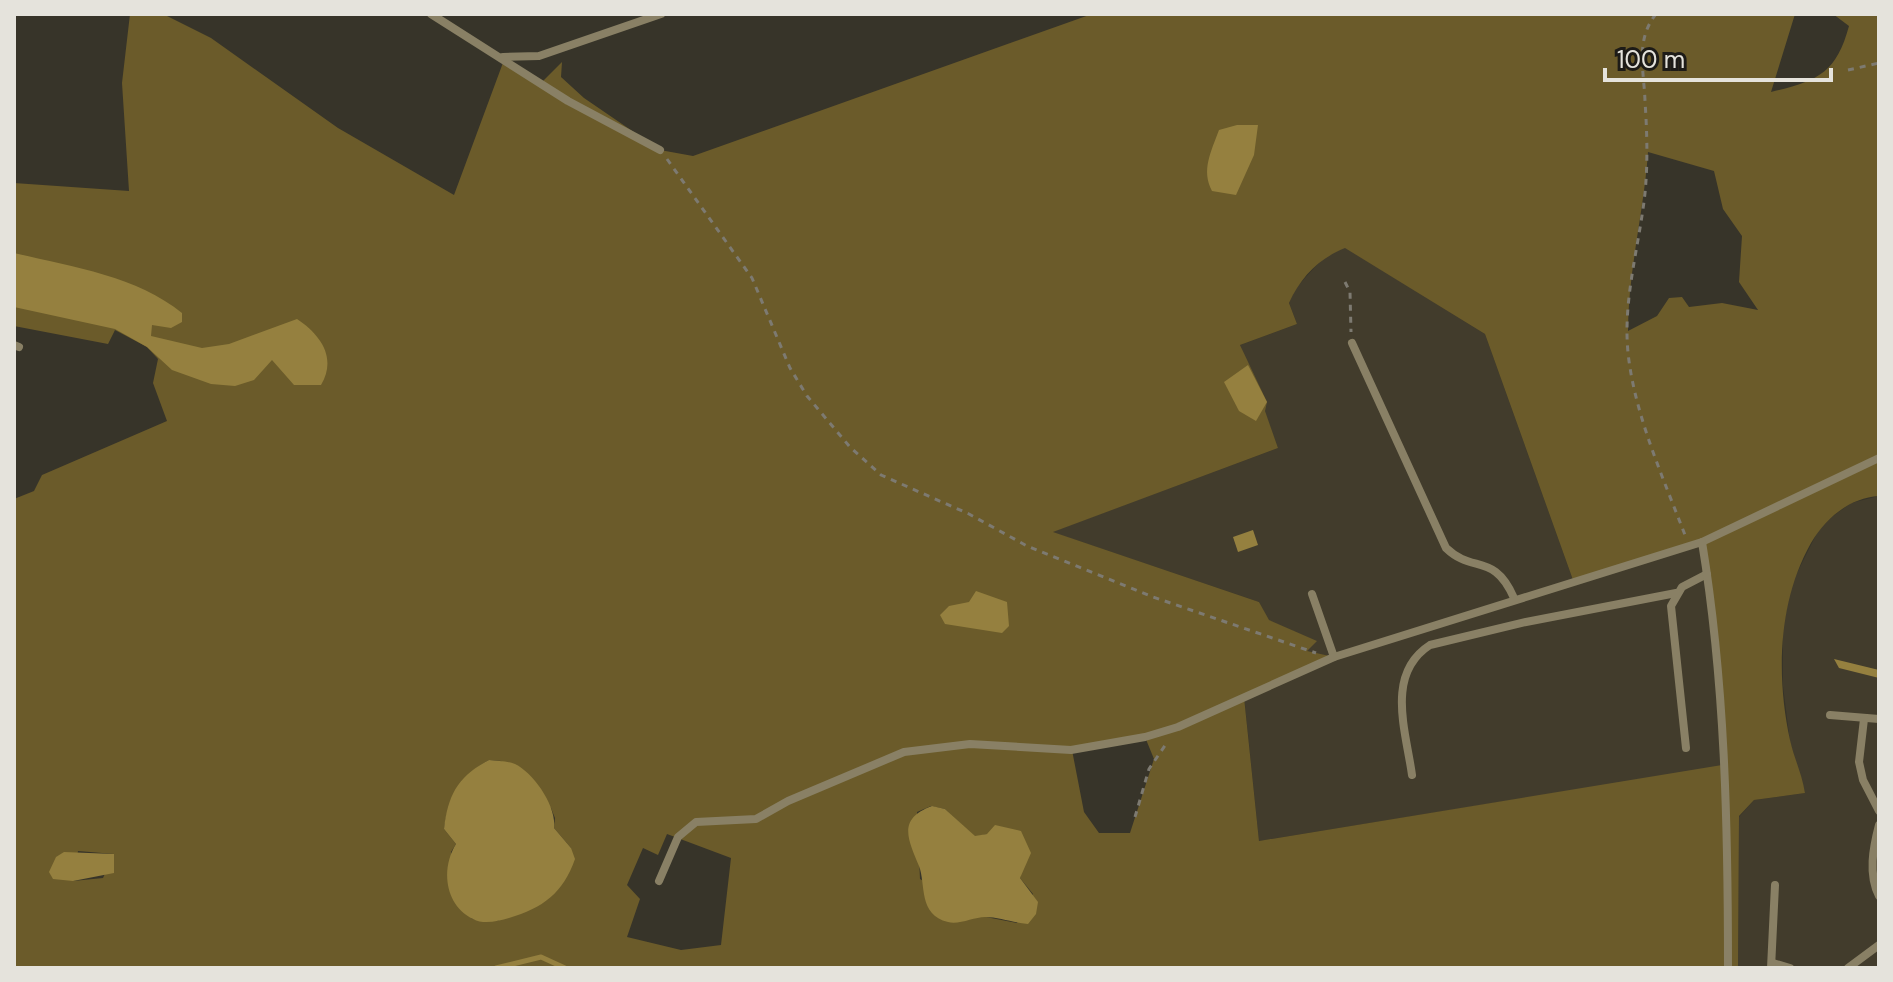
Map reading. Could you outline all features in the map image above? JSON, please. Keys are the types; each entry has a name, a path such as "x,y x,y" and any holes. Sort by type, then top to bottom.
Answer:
{"lane":[{"path":"431,14 568,101 660,150"},
{"path":"495,55 509,58 539,56 661,14"},
{"path":"1352,343 1446,548 1502,574 1514,598"},
{"path":"659,881 678,837 696,822 756,819 802,795 904,752 970,744 1071,750 1178,727 1334,657 1514,598 1702,542 1879,458"},
{"path":"1702,542 1726,815 1728,968"},
{"path":"1412,775 1401,684 1406,668 1422,650 1526,622 1676,593 1707,574"},
{"path":"1676,593 1672,619 1686,748"},
{"path":"1312,594 1334,657"},
{"path":"1830,715 1879,719"},
{"path":"1864,719 1859,762 1863,780 1879,811"},
{"path":"1879,825 1872,861 1873,880 1879,896"},
{"path":"1775,885 1772,966 1790,968"},
{"path":"1848,968 1879,945"}],"path":[{"path":"1656,14 1647,26 1642,50 1648,151 1645,192 1628,299 1628,359 1644,418 1689,546"},
{"path":"1848,70 1879,63"},
{"path":"660,150 752,278 790,368 807,396 850,447 881,475 969,514 1027,546 1153,597 1334,657"},
{"path":"1345,282 1350,292 1352,343"},
{"path":"1135,817 1149,769 1178,727"}],"shaded area":[{"path":"130,14 163,14 211,38 338,128 454,195 504,60 541,83 562,62 561,77 584,98 660,150 693,156 1092,14 1795,14 1771,92 1801,84 1831,65 1849,26 1833,14 1879,14 1879,496 1848,505 1824,525 1800,565 1792,589 1783,639 1783,690 1790,740 1805,793 1754,800 1739,816 1738,968 14,968 14,499 34,491 42,475 167,421 153,383 158,359 147,347 115,330 108,344 14,326 14,183 129,191 122,83","holes":["1648,152 1714,171 1723,209 1742,236 1739,282 1758,310 1722,303 1689,307 1682,297 1669,298 1657,316 1628,331","1345,248 1485,334 1573,580 1702,542 1713,615 1722,765 1259,841 1244,697 1334,657 1307,651 1317,641 1269,620 1259,602 1053,532 1278,448 1265,411 1267,402 1240,345 1297,324 1289,303 1305,277 1327,258","1145,737 1154,759 1130,833 1099,833 1084,812 1072,750","489,760 501,761 551,808 555,818 554,828 571,848 498,921 472,919 451,852 456,844 444,829 453,798 471,772","931,806 945,809 975,837 987,834 1023,865 1020,878 1033,894 1017,923 986,917 920,879 917,812","667,834 731,858 721,945 681,950 627,937 640,899 627,885 643,848 658,855","78,851 114,854 103,878 73,881"]},
{"path":"1237,125 1258,125 1254,155 1236,195 1212,191 1207,168 1219,130"},
{"path":"1345,247 1485,334 1573,580 1702,542 1723,766 1259,841 1244,696 1316,641 1268,620 1259,602 1052,532 1278,448 1240,345 1297,324 1289,303 1295,289 1324,257"},
{"path":"14,253 102,274 164,300 182,313 182,322 171,328 152,325 151,336 202,348 229,344 297,319 313,332 324,348 327,356 326,375 321,385 294,385 272,360 254,380 235,386 211,384 172,370 147,347 115,329 14,307"},
{"path":"1248,365 1267,402 1256,421 1239,411 1224,382"},
{"path":"1879,496 1879,968 1738,968 1739,817 1754,800 1805,793 1790,742 1783,686 1783,629 1791,585 1818,531 1851,503"},
{"path":"1253,530 1258,545 1238,552 1233,537"},
{"path":"976,591 1007,602 1009,626 1002,633 945,624 940,615 949,606 969,602"},
{"path":"1834,659 1879,670 1879,678 1839,668"},
{"path":"489,760 515,764 530,775 548,801 554,828 571,848 575,859 558,890 542,904 509,918 486,922 463,913 451,895 448,864 456,844 444,829 448,806 456,788 469,773"},
{"path":"932,806 945,809 975,836 987,834 995,825 1021,831 1031,853 1020,878 1038,902 1036,914 1028,924 985,917 952,923 932,913 927,906 908,831 914,817"},
{"path":"64,852 114,854 114,873 73,881 53,879 49,872 56,857"}],"waterway":[{"path":"496,968 541,957 565,968"}]}
